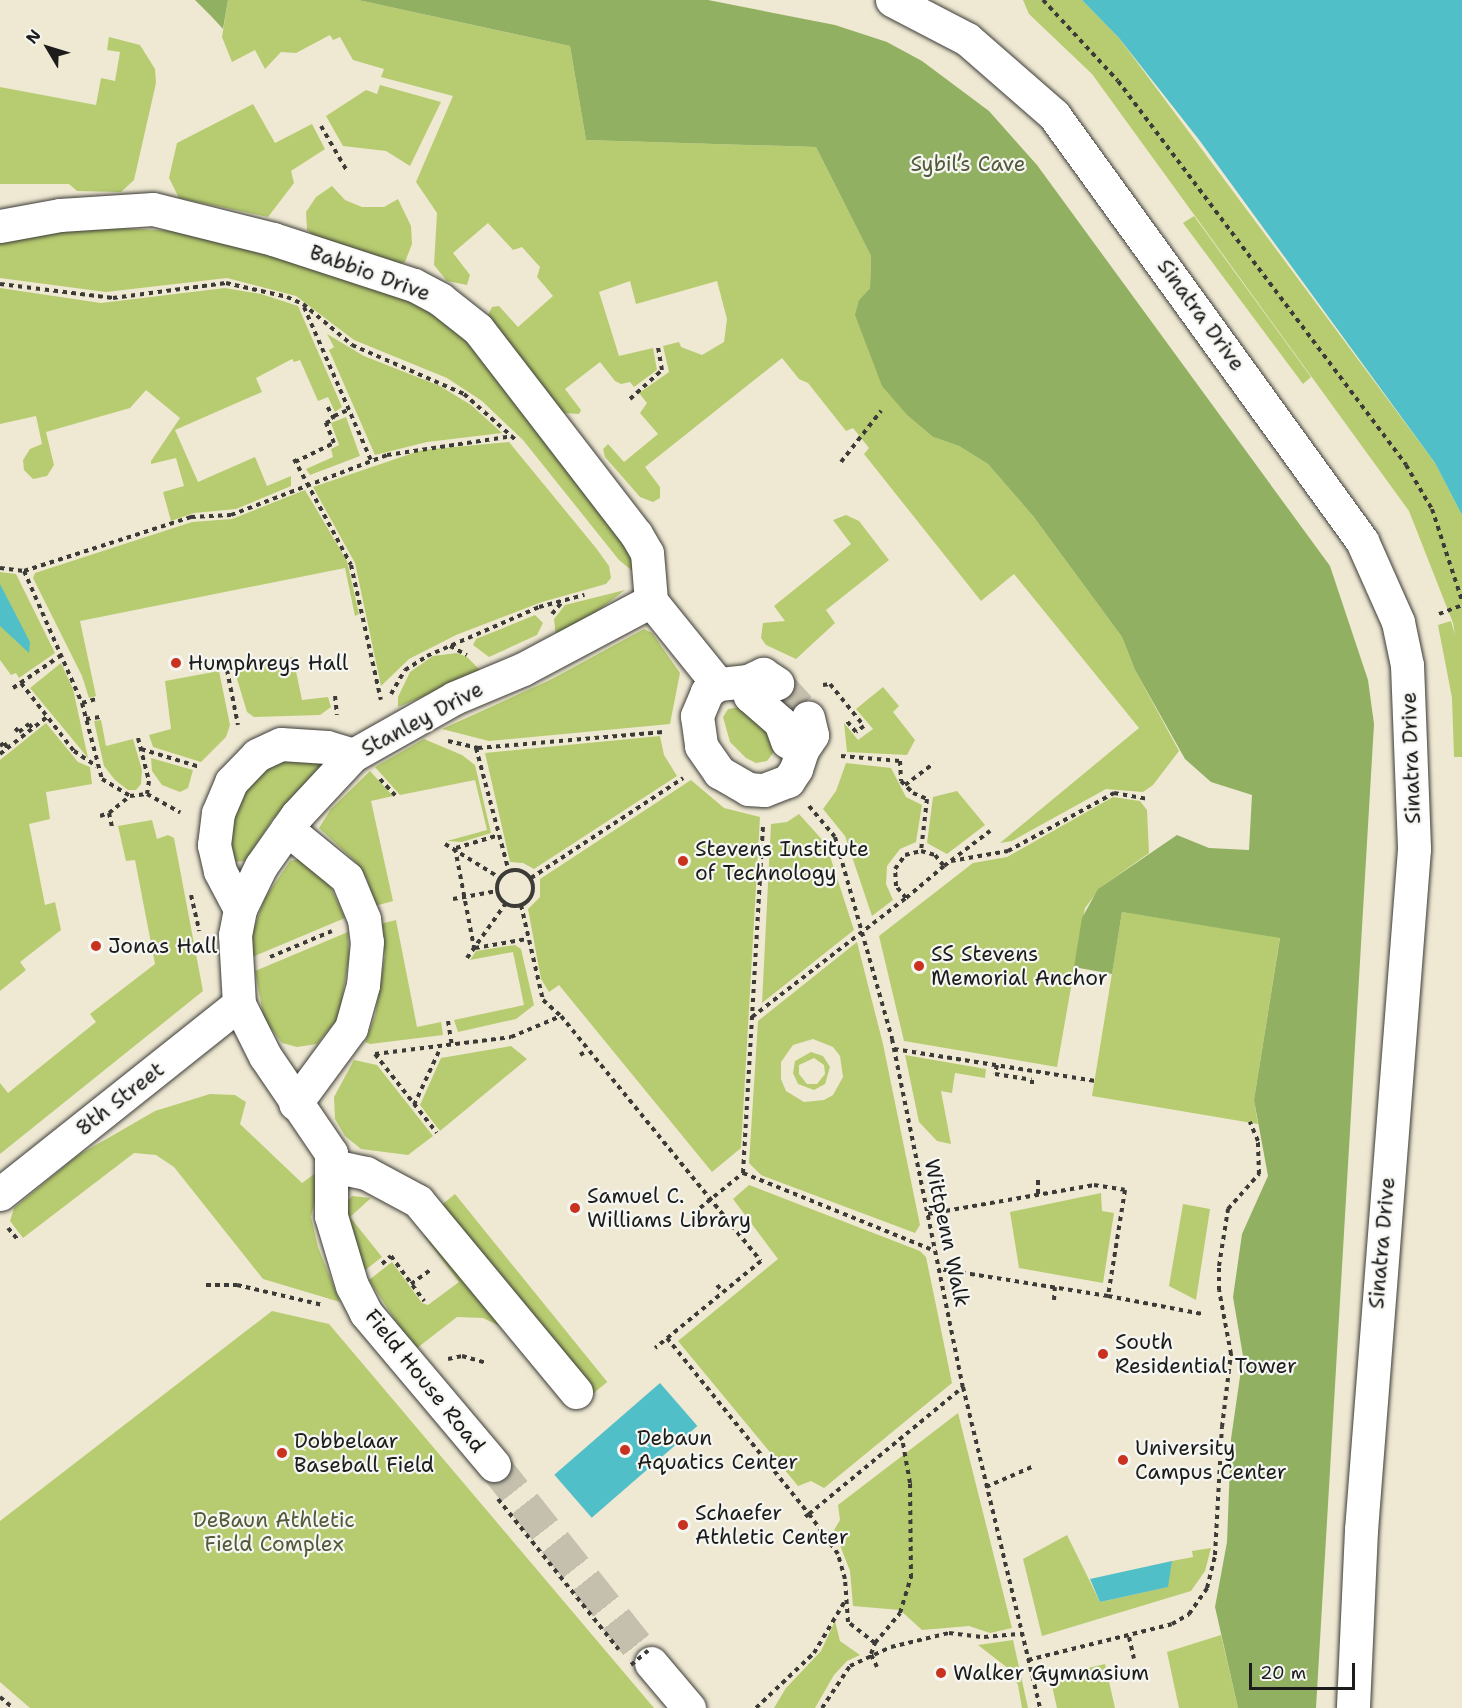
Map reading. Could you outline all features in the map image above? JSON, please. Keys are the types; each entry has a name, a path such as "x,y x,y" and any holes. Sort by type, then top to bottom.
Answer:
{"street":[{"name":"Sinatra Drive","path":"892,0 967,39 1054,115 1362,541 1398,622 1407,665 1414,849 1361,1530 1353,1708"},
{"name":"Babbio Drive","path":"0,226 60,215 153,209 273,239 414,285 440,299 478,329 636,534 647,553 651,601"},
{"path":"651,601 748,683 750,696 780,722 788,741 802,750"},
{"name":"Stanley Drive","path":"239,1004 235,935 240,909 261,866 287,829 363,762 454,698 523,669 651,601"},
{"path":"748,683 707,692 696,716 701,746 710,760 731,780 748,789 776,786 812,735 808,717"},
{"path":"240,909 220,872 214,845 218,813 231,782 257,755 281,744 327,747 363,762"},
{"path":"287,829 338,868 354,892 364,919 367,942 363,985 351,1028 339,1049 294,1104"},
{"name":"Field House Road","path":"239,1004 294,1104 331,1153 333,1166 332,1224 366,1313 494,1465"},
{"name":"8th Street","path":"0,1194 239,1004"},
{"path":"333,1166 366,1173 418,1201 576,1392"},
{"path":"642,1662 689,1708"}],"path":[{"path":"1043,0 1118,81 1406,465 1432,509 1462,603 1439,614"},
{"path":"321,126 347,171"},
{"path":"0,284 102,298 226,283 303,304 352,345 464,394 525,450"},
{"path":"303,304 371,460"},
{"path":"630,399 662,370 658,347"},
{"path":"327,406 333,416"},
{"path":"348,410 333,416 334,419 326,423 334,443 294,460 351,565 384,709 399,676 414,663 539,607 589,593"},
{"path":"841,462 881,411"},
{"path":"0,568 24,571 191,517 231,515 371,460 420,447 512,436"},
{"path":"24,571 63,654 82,702 97,766 107,785 130,796 147,794 180,812 179,821"},
{"path":"13,688 63,654"},
{"path":"227,670 229,683"},
{"path":"21,683 74,751 97,766"},
{"path":"82,702 96,699"},
{"path":"0,754 47,717"},
{"path":"86,719 100,717"},
{"path":"15,728 19,732 29,724 33,729"},
{"path":"454,744 476,748 697,729"},
{"path":"138,738 149,781 147,794"},
{"path":"0,746 4,743 8,748"},
{"path":"476,748 509,872"},
{"path":"141,749 204,768"},
{"path":"802,750 900,761 898,770 905,785 927,799 921,851"},
{"path":"531,878 710,760"},
{"path":"363,762 396,796"},
{"path":"905,785 934,763"},
{"path":"700,1208 743,1173 752,1017 776,786"},
{"name":"Wittpenn Walk","path":"776,786 835,837 863,930 894,1049 963,1387 1040,1708"},
{"path":"951,861 1008,851 1114,793 1147,799"},
{"path":"100,816 109,813 130,796"},
{"path":"109,813 112,827"},
{"path":"752,1017 990,831"},
{"path":"455,848 499,835"},
{"path":"445,844 455,848 500,878"},
{"path":"455,848 466,896 474,948"},
{"path":"906,898 896,886 895,869 905,855 921,851 935,855 944,866"},
{"path":"521,905 506,903 497,891 500,878 509,872 518,870 531,878"},
{"path":"531,878 532,891 521,905 538,992 561,1016 761,1261 655,1348"},
{"path":"189,883 200,938"},
{"path":"453,899 497,891"},
{"path":"467,958 506,903"},
{"path":"264,960 336,929"},
{"path":"474,948 527,939"},
{"path":"339,1049 374,1053 440,1048 511,1037 561,1016"},
{"path":"448,1021 452,1046"},
{"path":"414,1105 440,1048"},
{"path":"894,1049 1095,1081"},
{"path":"580,1056 588,1050"},
{"path":"374,1053 437,1133"},
{"path":"997,1065 995,1074 1032,1080 1032,1086"},
{"path":"1028,1660 1129,1637 1172,1624 1189,1614 1207,1588 1215,1554 1222,1427 1232,1354 1218,1276 1226,1215 1259,1174 1258,1141 1250,1122"},
{"path":"743,1173 935,1251"},
{"path":"1038,1180 1038,1194"},
{"path":"928,1214 1094,1185 1125,1190 1108,1296"},
{"path":"391,1256 424,1301"},
{"path":"411,1284 434,1268"},
{"path":"939,1269 1108,1296 1202,1314"},
{"path":"206,1285 237,1285 366,1313"},
{"path":"717,1285 723,1292"},
{"path":"1054,1300 1055,1287"},
{"path":"667,1338 838,1554 848,1622 875,1643"},
{"path":"807,1516 963,1387"},
{"path":"877,1667 872,1654 875,1643 900,1613 911,1578 910,1483 902,1438"},
{"path":"986,1486 1034,1466"},
{"path":"496,1497 642,1662"},
{"path":"756,1708 775,1693 814,1653 846,1600"},
{"path":"822,1708 840,1676 872,1654 949,1632 984,1637 1021,1634"},
{"path":"1129,1637 1134,1658"},
{"path":"0,1697 13,1708"}],"green space":[{"path":"195,0 228,0 223,29 212,17"},
{"path":"228,0 358,0 570,46 586,140 816,147 871,256 870,288 859,300 908,416 933,437 959,446 988,464 1033,516 1122,637 1135,670 1179,751 1153,785 1143,792 1106,789 1012,841 1000,843 1139,728 1014,574 981,601 864,454 869,448 853,428 846,431 808,383 799,379 782,358 645,467 660,487 660,498 653,502 640,497 605,457 603,449 608,444 624,462 658,434 640,413 647,403 639,393 669,372 663,346 679,342 681,347 702,355 724,342 727,319 717,281 636,304 630,281 599,292 619,356 653,348 657,370 634,387 630,382 621,384 615,381 600,362 565,389 581,410 579,414 564,413 550,401 549,394 487,317 492,307 499,306 518,327 553,296 537,277 540,267 522,247 513,250 488,223 453,253 470,275 467,285 447,281 434,265 437,213 416,182 453,96 381,77 384,69 353,60 340,37 333,40 330,35 296,53 281,52 265,69 255,50 232,62 222,37"},
{"name":"Sybil’s Cave","path":"358,0 708,0 835,25 887,42 922,61 989,111 1037,165 1330,566 1368,680 1374,724 1316,1708 1238,1708 1215,1607 1227,1542 1231,1439 1243,1356 1233,1297 1242,1234 1268,1176 1254,1100 1280,938 1122,912 1112,974 1074,967 1082,918 1098,889 1177,835 1209,848 1249,850 1252,795 1211,782 1185,759 1135,670 1122,637 1033,516 988,464 959,446 933,437 908,416 882,386 855,315 859,300 870,288 871,256 816,147 586,140 570,46"},
{"path":"1023,0 1082,0 1119,38 1435,463 1462,515 1462,757 1454,757 1452,698 1438,625 1451,621 1455,635 1453,623 1409,511 1092,74 1029,14"},
{"path":"109,37 140,45 155,69 156,83 134,180 121,192 77,191 69,184 0,184 0,87 96,105 101,78 115,81 120,52 107,50"},
{"path":"380,85 441,102 410,166 386,151 343,146 326,116 366,90 377,94"},
{"path":"253,104 275,143 312,124 325,149 291,171 294,183 268,217 179,198 169,178 177,143"},
{"path":"332,186 345,200 362,207 384,207 398,199 411,226 412,244 405,262 398,265 313,235 307,230 306,212 316,197"},
{"path":"1194,216 1311,377 1303,384 1183,223"},
{"path":"99,227 194,232 361,282 419,304 457,327 631,545 636,574 619,560 523,440 482,401 447,378 354,340 296,296 227,278 106,292 0,278 0,241 59,229"},
{"path":"0,288 101,303 225,288 261,294 298,306 342,407 335,412 328,397 318,401 300,360 294,362 292,359 256,378 262,392 175,430 198,482 255,457 267,486 291,476 291,486 236,509 194,513 171,521 163,492 184,486 176,458 151,464 151,461 180,418 146,390 130,408 46,432 54,465 47,476 33,479 24,470 23,460 30,449 42,444 36,416 0,424"},
{"path":"327,334 364,356 440,386 471,405 502,433 427,442 375,455 329,350 334,347"},
{"path":"346,417 360,456 310,475 306,469 333,457 331,449 339,445 331,423"},
{"path":"509,442 596,548 609,566 611,578 606,584 542,602 456,635 409,659 381,686 355,563 313,487 422,450"},
{"path":"305,490 347,561 359,614 355,616 345,568 80,621 96,696 89,698 82,676 33,578 35,573 192,522 232,519"},
{"path":"846,515 859,521 889,560 826,610 835,623 796,659 766,645 761,638 763,623 785,621 774,606 851,544 833,520"},
{"path":"0,572 16,574 55,653 19,678 16,673 11,675 0,660"},
{"path":"625,590 590,617 556,637 554,619 565,605"},
{"path":"535,615 543,623 537,635 489,657 473,645 476,639"},
{"path":"644,629 652,633 680,673 670,724 489,741 442,729 550,680"},
{"path":"457,653 467,657 482,672 398,707 398,697 410,672 433,656"},
{"path":"293,657 302,700 328,697 331,707 320,715 254,717 247,712 234,669"},
{"path":"61,663 73,689 88,758 30,688"},
{"path":"219,671 230,725 226,737 201,762 153,747 149,735 171,729 165,681"},
{"path":"883,687 899,706 893,712 915,740 907,755 847,752 844,723 858,740 873,729 856,709"},
{"path":"740,707 762,719 776,749 767,761 756,763 746,758 730,742 723,717 728,709"},
{"path":"101,720 106,746 133,739 142,770 141,784 136,790 128,790 115,780 104,766 94,721"},
{"path":"46,723 78,762 90,767 92,784 46,792 50,819 29,824 45,905 55,902 61,930 20,962 26,970 0,991 0,760"},
{"path":"660,736 664,755 677,776 534,869 523,863 510,862 485,753"},
{"path":"424,739 462,755 475,765 491,833 462,842 447,841 487,830 475,780 400,795 375,767"},
{"path":"151,758 193,770 188,788 180,792 162,785 152,771"},
{"path":"286,759 322,764 272,820 245,861 232,862 229,828 243,792 261,772"},
{"path":"846,763 891,768 906,797 922,805 916,842 900,849 887,866 886,884 893,900 872,916 845,836 823,809 836,791"},
{"path":"370,771 393,796 371,801 393,901 375,906 367,879 357,863 319,828 331,809"},
{"path":"691,780 724,808 760,817 741,1148 712,1172 559,985 549,992 541,979 528,909 540,897 540,879"},
{"path":"957,791 985,825 947,854 927,843 933,797"},
{"path":"1113,797 1140,801 1147,810 1149,853 1101,887 1085,908 1057,1067 904,1041 879,936 973,863 1007,857"},
{"path":"799,814 826,844 854,930 762,1003 771,824 787,822"},
{"path":"152,820 157,839 168,835 174,838 203,991 0,1154 0,1083 8,1093 96,1022 90,1014 155,964 135,860 126,861 118,826"},
{"path":"299,859 329,884 345,918 252,957 252,933 265,898 290,861"},
{"path":"1122,912 1280,937 1254,1100 1258,1124 1092,1096"},
{"path":"396,920 417,1027 441,1022 443,1035 370,1044 365,1042 375,1016 385,955 380,924"},
{"path":"348,932 349,957 339,1017 317,1044 297,1047 282,1043 264,1019 255,971"},
{"path":"857,942 883,1044 920,1225 915,1233 761,1175 749,1163 758,1021","holes":["813,1039 833,1047 840,1056 843,1077 833,1095 824,1100 804,1102 786,1091 781,1079 781,1062 793,1045"]},
{"path":"515,945 521,949 534,1005 516,1019 458,1032 454,1020 524,1005 513,952 470,960 476,951"},
{"path":"511,1046 527,1059 440,1131 420,1105 441,1058"},
{"path":"811,1052 823,1056 830,1067 825,1084 814,1090 798,1084 793,1073 795,1061","holes":["814,1058 824,1065 825,1074 817,1084 807,1084 799,1074 799,1065"]},
{"path":"905,1055 986,1069 985,1078 955,1073 952,1093 941,1091 951,1144 937,1141 919,1122"},
{"path":"354,1060 377,1065 433,1136 408,1155 361,1149 345,1136 335,1119 334,1097"},
{"path":"210,1094 235,1095 246,1102 240,1124 302,1183 317,1172 320,1179 311,1217 318,1247 340,1302 263,1279 174,1167 156,1155 134,1153 23,1238 10,1221 14,1208 77,1156 155,1111"},
{"path":"749,1185 920,1251 926,1257 952,1383 824,1488 811,1481 798,1486 678,1341 778,1259 733,1199"},
{"path":"1101,1193 1102,1211 1114,1213 1103,1283 1019,1268 1010,1212"},
{"path":"455,1194 607,1382 591,1395 439,1207"},
{"path":"352,1196 371,1198 350,1217 382,1257 364,1271 349,1231 345,1204"},
{"path":"1183,1204 1210,1209 1196,1300 1169,1286"},
{"path":"431,1230 504,1328 483,1318 457,1317 417,1348 407,1338 369,1280 392,1262 422,1303 428,1305 459,1282 424,1236"},
{"name":"DeBaun Athletic Field Complex","path":"272,1311 329,1324 654,1708 30,1708 0,1682 0,1521"},
{"path":"958,1413 1012,1628 990,1633 969,1626 922,1630 900,1610 853,1606 850,1571 834,1530 840,1520 838,1505"},
{"path":"1067,1535 1100,1602 1167,1587 1172,1561 1193,1557 1192,1551 1211,1548 1205,1571 1191,1591 1042,1636 1023,1559"},
{"path":"835,1621 840,1641 860,1655 847,1661 834,1675 815,1708 774,1708 786,1688 821,1651"},
{"path":"1221,1635 1238,1708 1179,1708 1167,1652"},
{"path":"1013,1640 1028,1708 1022,1708 1018,1685 1009,1669 978,1645"},
{"path":"1105,1664 1115,1708 1057,1708 1050,1677"}],"water":[{"path":"1082,0 1462,0 1462,515 1435,463 1200,141 1119,38"},
{"path":"0,584 30,642 29,653 0,626"},
{"name":"Debaun Aquatics Center","path":"660,1383 697,1426 592,1518 554,1475"},
{"path":"1172,1561 1168,1587 1100,1602 1090,1579"}],"tunnel":[{"path":"777,683 808,717"},
{"path":"494,1465 651,1663"}],"place":[{"name":"Humphreys Hall","path":"176,663"},
{"name":"Stevens Institute of Technology","path":"683,861"},
{"name":"Jonas Hall","path":"96,946"},
{"name":"SS Stevens Memorial Anchor","path":"919,966"},
{"name":"Samuel C. Williams Library","path":"575,1208"},
{"name":"South Residential Tower","path":"1103,1354"},
{"name":"Debaun Aquatics Center","path":"625,1450"},
{"name":"Dobbelaar Baseball Field","path":"282,1453"},
{"name":"University Campus Center","path":"1123,1460"},
{"name":"Schaefer Athletic Center","path":"683,1525"},
{"name":"Walker Gymnasium","path":"941,1673"}]}
